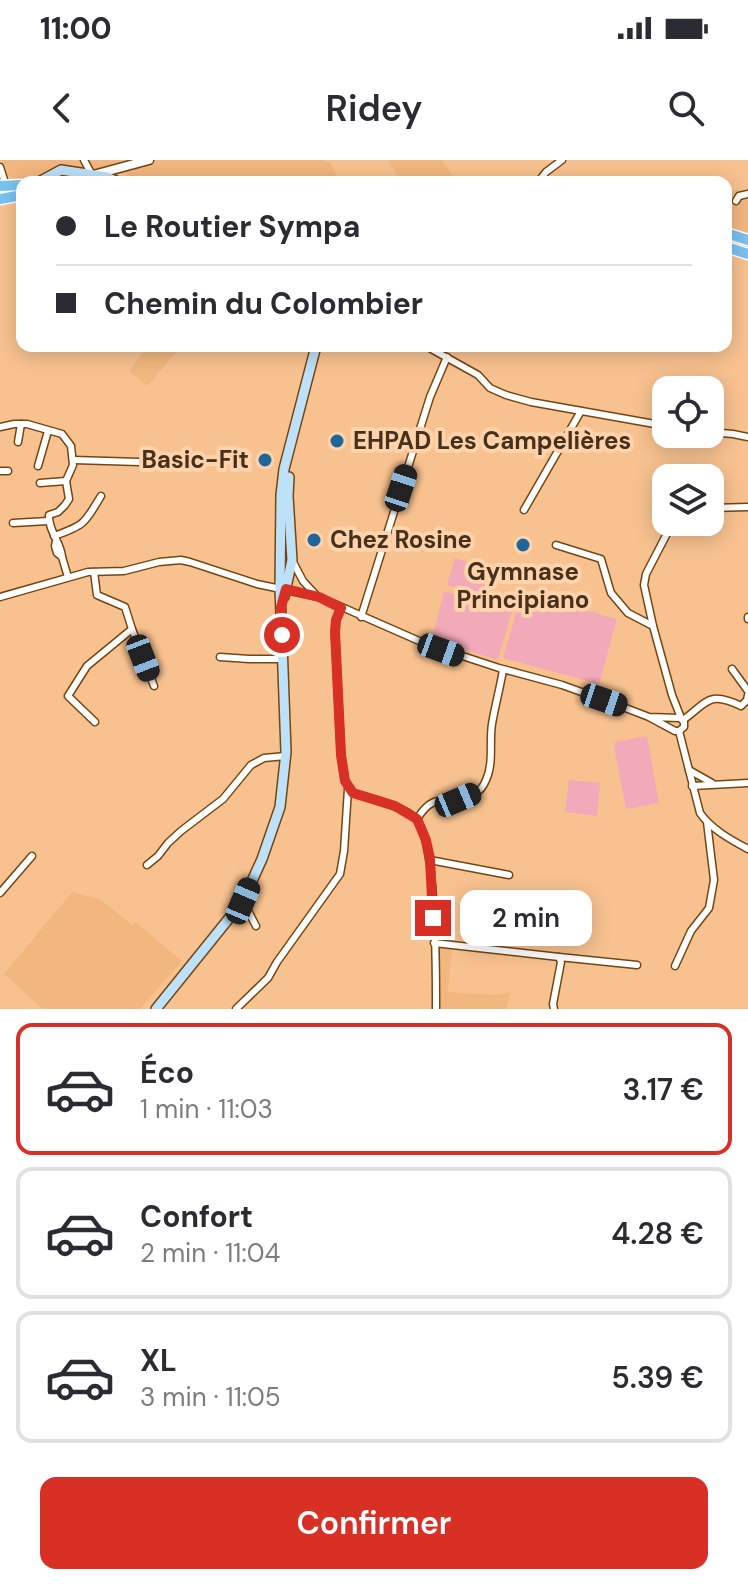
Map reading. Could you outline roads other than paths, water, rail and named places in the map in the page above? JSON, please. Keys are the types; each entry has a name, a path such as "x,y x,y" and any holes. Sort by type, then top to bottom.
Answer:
{"main road":[{"path":"48,176 58,170 100,176"},
{"path":"60,176 70,171"},
{"path":"156,1009 243,901 280,807 286,756 281,495 284,469 315,352"},
{"path":"283,588 292,560 288,496 293,442"}],"street":[{"path":"84,160 92,175 127,163 149,160"},
{"path":"545,176 562,160"},
{"path":"0,167 3,186"},
{"path":"736,201 739,196 748,194"},
{"path":"437,352 478,375 487,386 500,393 531,402 652,424"},
{"path":"361,617 430,397 447,357"},
{"path":"524,510 581,411"},
{"path":"18,442 21,424"},
{"path":"0,427 21,424 62,434 71,446 74,460 66,481 69,499 58,512 49,515 48,521 59,544 68,577"},
{"path":"38,466 48,431"},
{"path":"724,434 746,437"},
{"path":"74,460 139,462"},
{"path":"40,483 66,481"},
{"path":"55,539 84,523 101,496"},
{"path":"724,508 748,507"},
{"path":"13,523 48,521"},
{"path":"666,536 645,579 645,590 673,700 684,727 679,731"},
{"path":"556,545 601,559 611,593 628,613 653,626"},
{"path":"0,597 68,577 181,560 257,584 319,597 436,648 503,670 548,680 679,731"},
{"path":"292,560 303,581 319,597"},
{"path":"94,572 97,595 125,607 154,686"},
{"path":"236,1009 268,978 340,874 348,788 341,755 335,632 341,608"},
{"path":"95,722 68,696 87,666 132,629"},
{"path":"220,657 283,659"},
{"path":"671,728 670,724 694,713 705,701 714,698 741,706 747,700 748,693 732,669"},
{"path":"417,819 423,809 438,799 458,800 479,792 486,780 490,767 492,725 503,670"},
{"path":"649,717 679,719"},
{"path":"679,731 700,813 707,822 748,849"},
{"path":"147,865 181,831 223,799 251,765 264,758 286,756"},
{"path":"689,770 715,785"},
{"path":"692,786 748,783"},
{"path":"348,788 353,793 395,806 417,819 426,840 430,860 436,1009"},
{"path":"675,966 691,931 709,908 714,880 707,822"},
{"path":"0,893 32,856"},
{"path":"430,860 509,875"},
{"path":"243,901 256,926"},
{"path":"434,943 637,965"},
{"path":"554,1009 561,962 559,957"}],"place":[{"name":"EHPAD Les Campelières","path":"337,441"},
{"name":"Basic-Fit","path":"265,460"},
{"name":"Chez Rosine","path":"314,540"},
{"name":"Gymnase Principiano","path":"523,545"}]}
